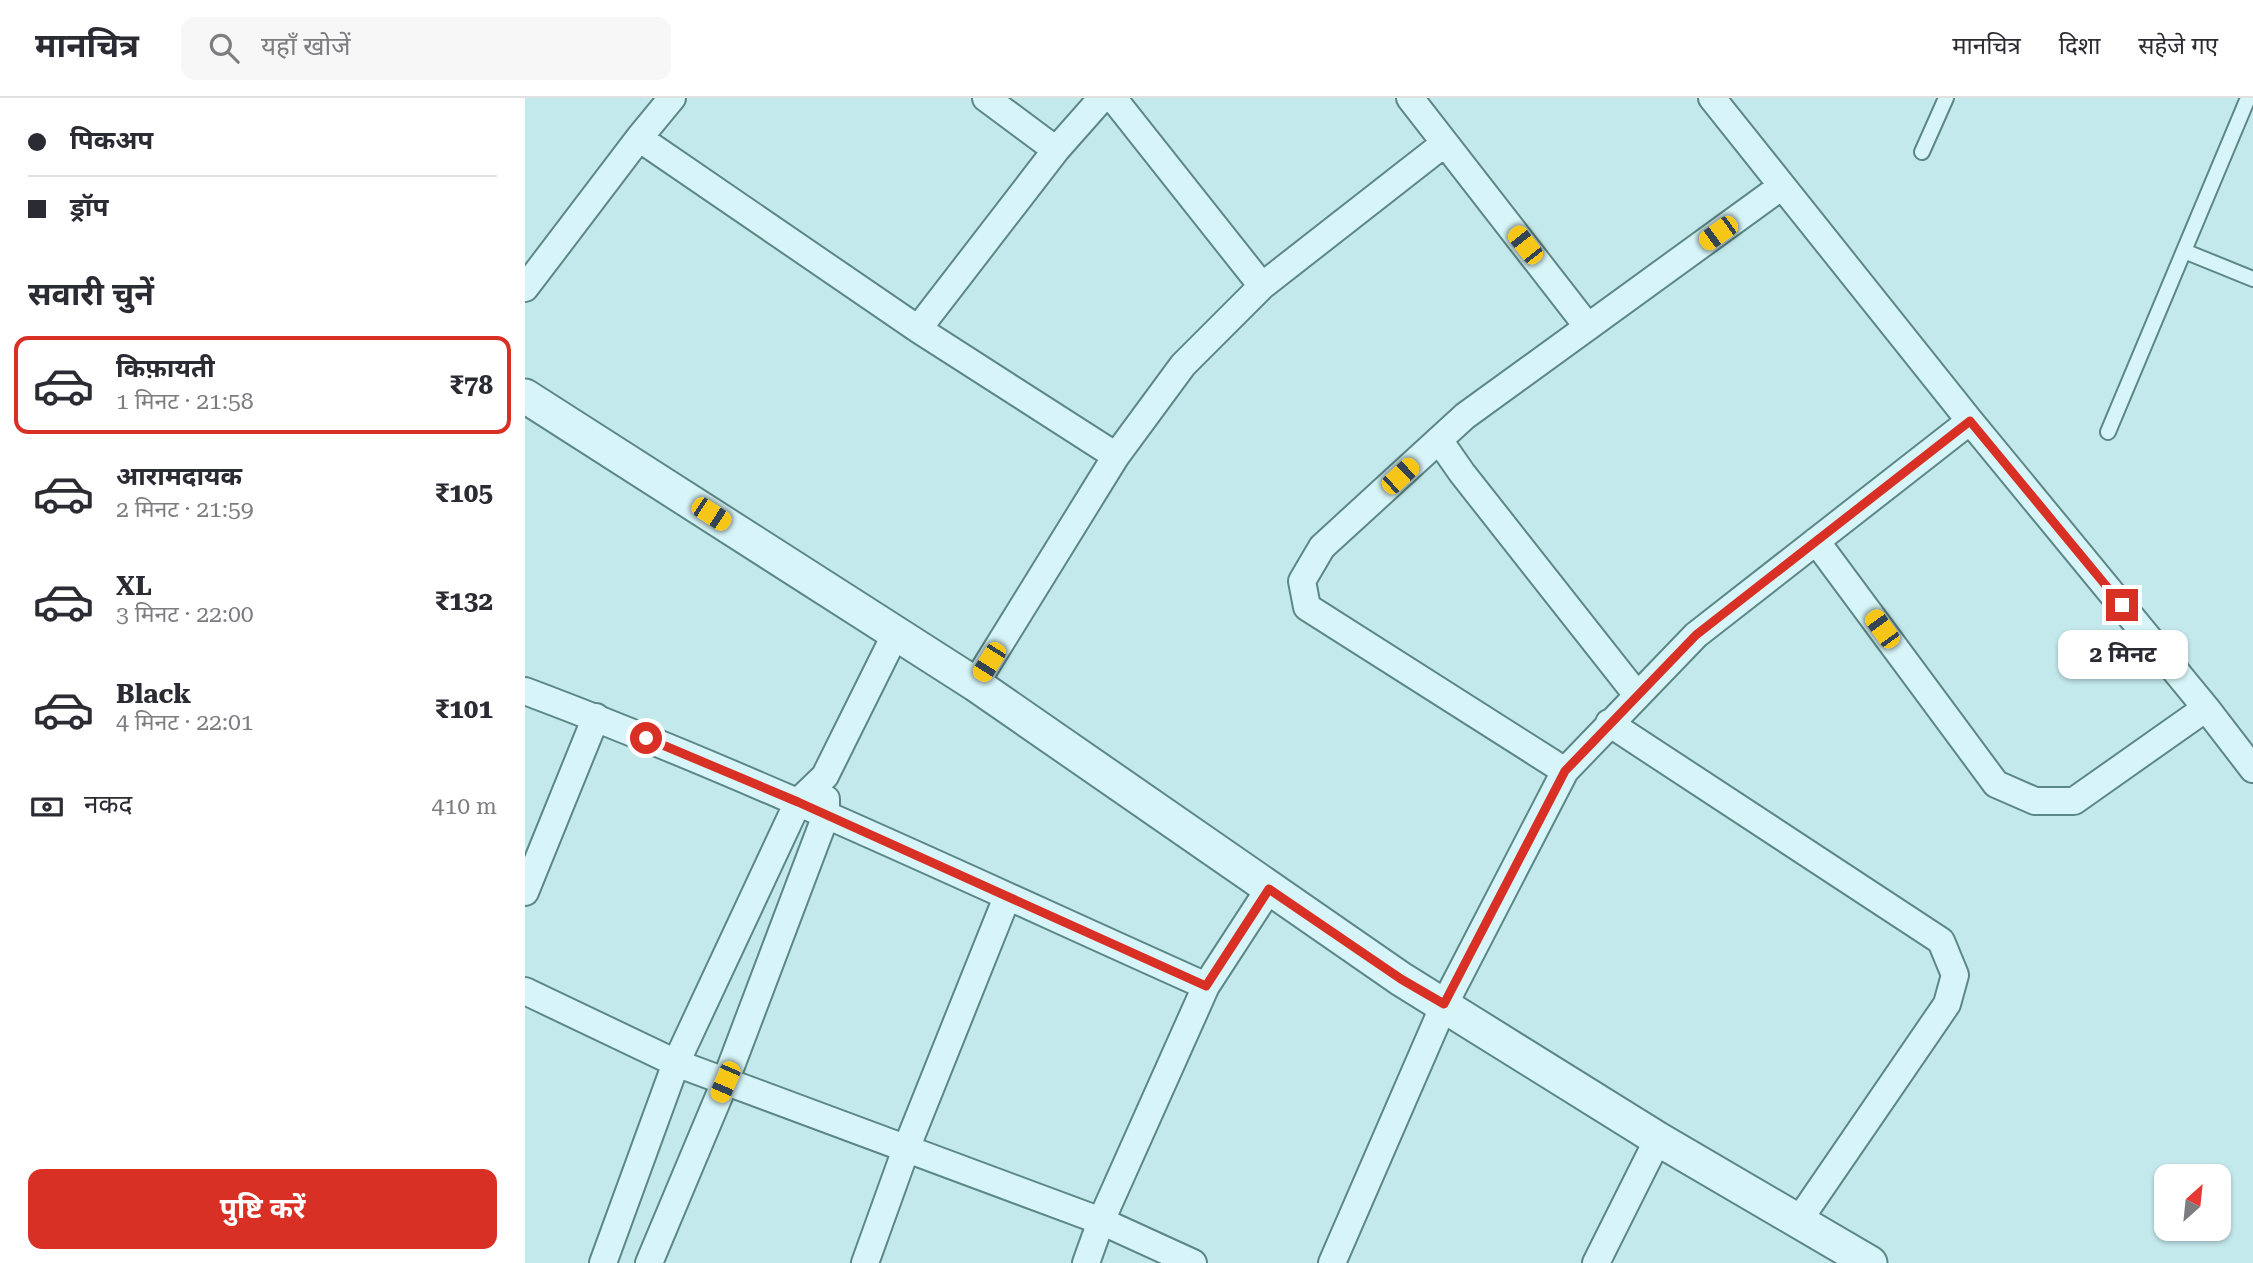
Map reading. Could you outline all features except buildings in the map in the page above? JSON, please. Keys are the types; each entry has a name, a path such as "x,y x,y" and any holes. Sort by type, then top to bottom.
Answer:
{"street":[{"path":"525,288 672,98"},
{"path":"986,98 1056,150"},
{"path":"918,329 1056,150 1102,98"},
{"path":"1113,98 1262,286"},
{"path":"1410,98 1588,327"},
{"path":"1712,98 2253,769"},
{"path":"639,138 918,329 1116,456"},
{"path":"975,684 1116,456 1183,365 1262,286 1445,143"},
{"path":"1565,771 1307,607 1302,581 1322,547 1465,416 1782,186"},
{"path":"525,396 975,684 1401,979 1658,1139 1870,1263"},
{"path":"1332,1263 1444,1004 1565,771 1696,635 1970,421"},
{"path":"1439,440 1637,695"},
{"path":"1817,541 1996,784 2035,802 2074,801 2206,708"},
{"path":"603,1263 676,1063 798,802 825,776 896,633"},
{"path":"525,691 596,717 798,802 1206,986"},
{"path":"525,892 596,717"},
{"path":"1609,723 1941,941 1955,975 1947,1004 1799,1220"},
{"path":"649,1263 725,1082 826,815 825,776"},
{"path":"1086,1263 1101,1221 1206,986 1269,889"},
{"path":"865,1263 906,1149 1007,897"},
{"path":"525,991 676,1063 1101,1221 1193,1263"},
{"path":"1596,1263 1658,1139"}],"lane":[{"path":"1922,152 1946,98"},
{"path":"2108,432 2248,98"},
{"path":"2184,251 2253,279"}],"route":[{"path":"646,738 798,802 1206,986 1269,889 1401,979 1444,1004 1565,771 1696,635 1970,421 2122,605"}]}
